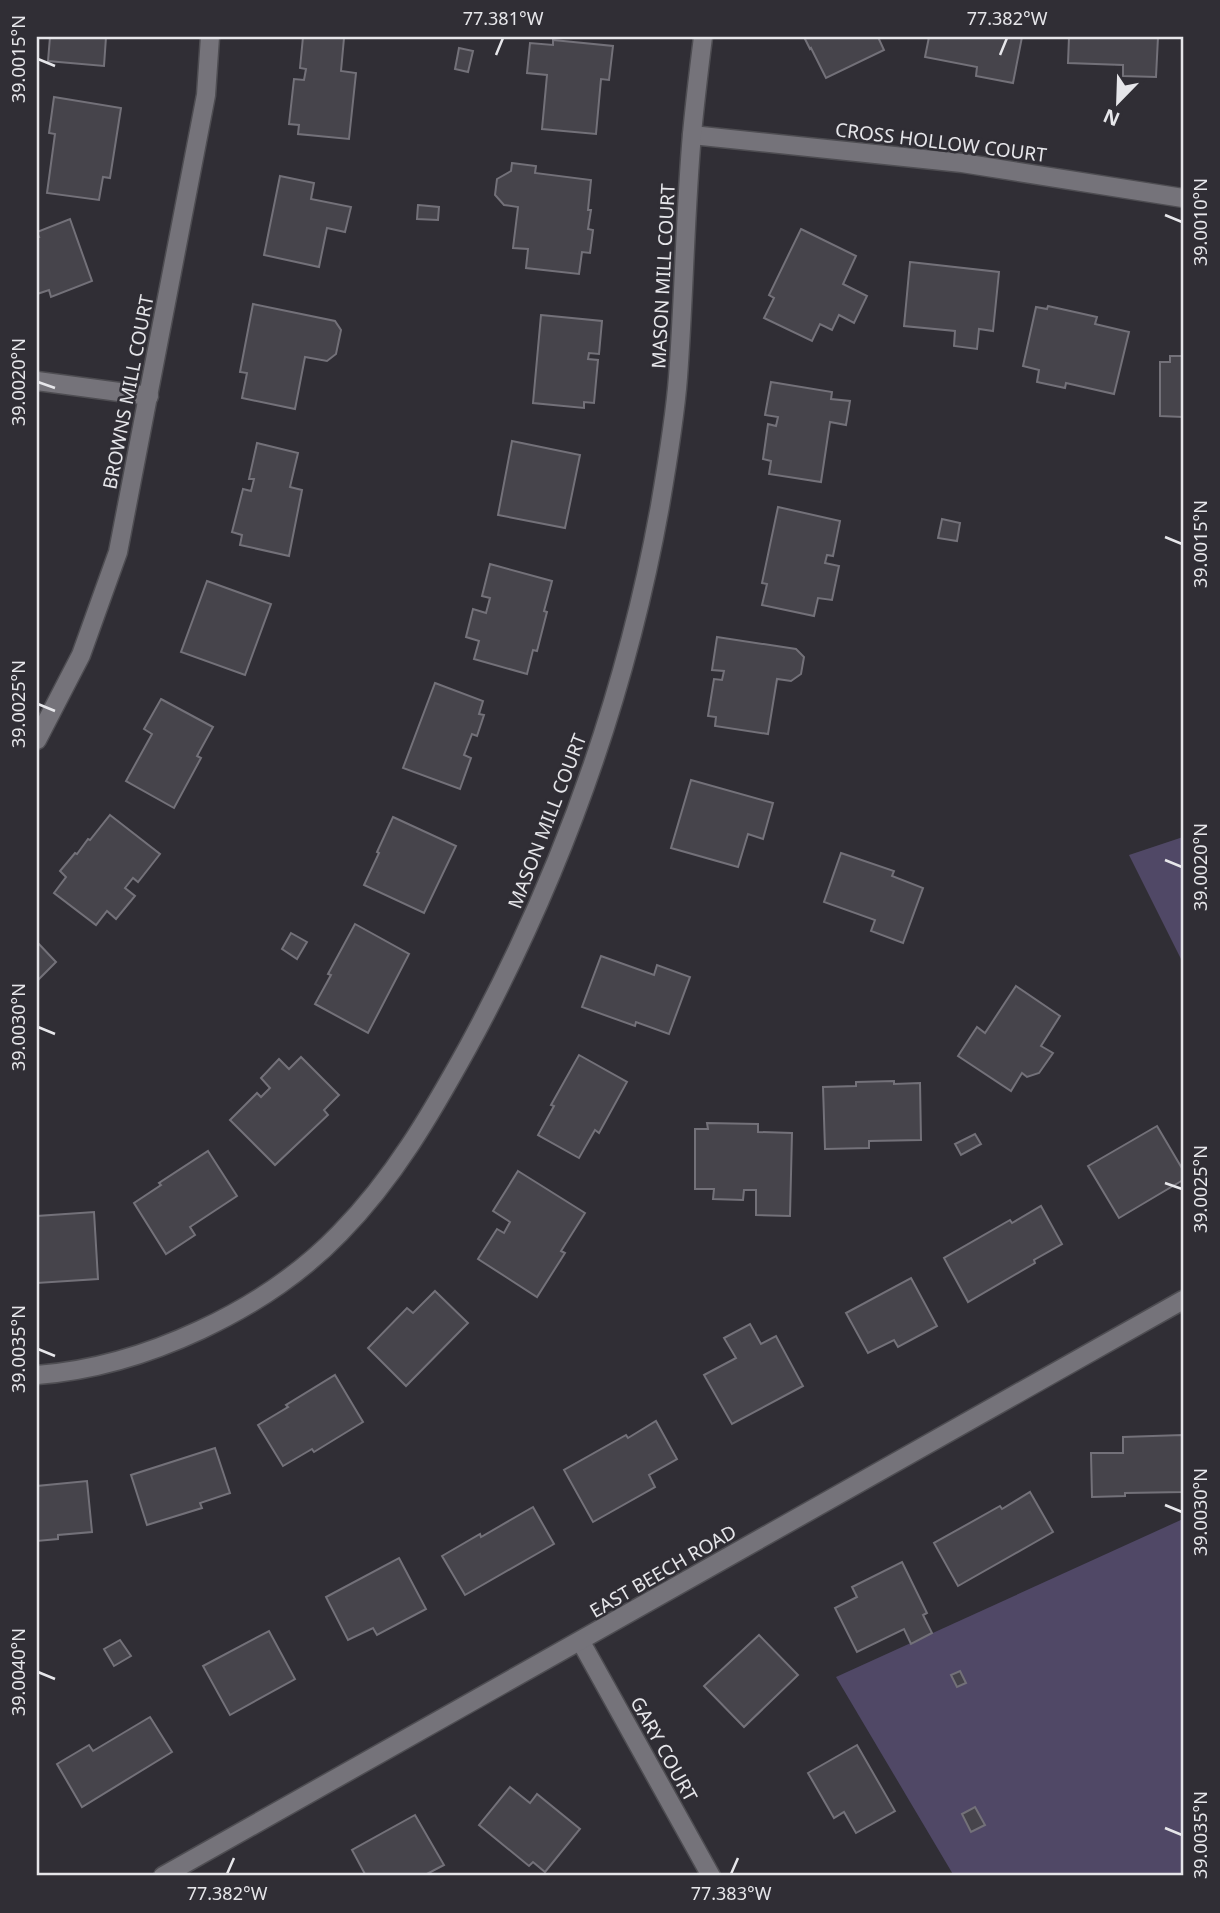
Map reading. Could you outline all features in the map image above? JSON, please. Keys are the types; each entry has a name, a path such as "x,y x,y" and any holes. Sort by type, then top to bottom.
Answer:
{"street":[{"name":"BROWNS MILL COURT","path":"37,740 81,655 118,552 206,95 210,37"},
{"name":"MASON MILL COURT","path":"37,1374 110,1363 172,1343 234,1314 289,1278 338,1236 384,1184 441,1097 500,987 563,846 599,750 634,627 660,505 678,381 692,135 703,37"},
{"name":"CROSS HOLLOW COURT","path":"692,135 962,163 1183,198"},
{"path":"37,381 149,396"},
{"name":"EAST BEECH ROAD","path":"163,1876 1183,1300"},
{"name":"GARY COURT","path":"581,1642 711,1876"}],"shaded area":[{"path":"1183,837 1183,963 1129,855"},
{"path":"1183,1519 1183,1876 954,1876 836,1677"}],"building":[{"path":"50,37 106,37 104,66 48,61"},
{"path":"303,37 344,38 341,71 356,73 349,139 298,134 299,125 289,124 294,79 304,80 306,69 300,68"},
{"path":"804,37 878,37 884,50 826,78"},
{"path":"929,37 1022,37 1013,83 976,76 977,67 925,57"},
{"path":"1069,37 1158,37 1156,77 1123,76 1123,65 1068,63"},
{"path":"553,40 613,46 609,80 601,79 596,134 542,129 547,75 527,73 530,43 553,45"},
{"path":"459,48 473,51 468,72 455,69"},
{"path":"54,97 121,108 110,178 103,177 99,200 47,193 55,134 49,133"},
{"path":"512,163 536,166 535,173 591,180 588,229 593,230 590,253 582,252 579,274 526,268 528,249 513,248 518,207 504,205 495,195 497,179 511,171"},
{"path":"280,176 314,183 311,199 351,207 345,232 327,228 319,267 264,255"},
{"path":"418,205 439,207 438,220 417,219"},
{"path":"70,219 92,281 51,297 49,290 37,294 37,232"},
{"path":"801,229 856,256 843,284 867,296 854,323 839,315 832,330 820,324 812,341 764,318 774,298 769,295"},
{"path":"910,262 999,272 993,331 979,329 977,349 954,346 955,331 904,326"},
{"path":"253,304 335,321 341,330 336,354 327,361 305,357 295,409 242,398 247,373 240,372"},
{"path":"1048,306 1097,317 1095,324 1129,332 1114,394 1066,383 1065,388 1037,382 1039,370 1023,366 1036,307 1047,309"},
{"path":"541,315 602,321 599,354 589,353 588,359 598,360 594,403 584,402 584,408 533,403"},
{"path":"1170,356 1183,356 1183,417 1160,416 1160,362 1170,362"},
{"path":"771,382 832,392 831,399 850,401 846,425 830,422 821,482 769,474 771,461 763,459 768,424 776,426 778,417 765,415"},
{"path":"512,441 580,455 565,528 498,515"},
{"path":"257,443 298,453 290,487 302,490 289,556 240,545 242,535 232,532 243,489 251,491 254,479 249,479"},
{"path":"778,507 840,521 833,556 827,555 825,563 839,566 832,600 818,598 814,616 762,605 767,584 762,583"},
{"path":"942,519 960,523 957,541 938,538"},
{"path":"490,564 552,581 537,651 533,650 527,674 474,659 479,641 466,637 473,609 486,613 490,598 482,596"},
{"path":"207,581 271,604 245,675 181,652"},
{"path":"717,637 796,649 804,657 801,674 791,681 777,679 768,734 715,726 716,717 708,716 714,679 722,680 724,671 712,670"},
{"path":"435,683 483,701 479,714 484,715 477,736 472,734 464,755 471,758 460,789 403,768"},
{"path":"161,699 213,727 197,756 201,758 174,808 126,781 152,734 144,729"},
{"path":"691,780 773,803 763,839 748,834 738,867 671,848"},
{"path":"110,815 160,854 138,882 133,878 125,888 135,896 116,919 107,911 96,925 54,893 66,877 60,871"},
{"path":"393,817 456,846 424,913 364,885"},
{"path":"841,853 894,871 892,876 923,888 903,943 871,931 875,920 824,902"},
{"path":"355,924 409,954 368,1033 315,1004"},
{"path":"291,933 307,942 297,959 282,949"},
{"path":"37,942 56,962 37,981"},
{"path":"601,956 654,975 657,965 690,977 669,1034 636,1022 635,1026 582,1007"},
{"path":"1016,986 1060,1016 1041,1046 1053,1053 1039,1073 1027,1077 1022,1073 1011,1091 958,1056 977,1027 985,1033"},
{"path":"579,1055 627,1082 599,1133 595,1130 579,1158 538,1135 554,1106 551,1105"},
{"path":"301,1057 339,1095 324,1110 328,1115 275,1165 230,1120 257,1093 261,1097 270,1088 261,1078 279,1059 289,1069"},
{"path":"894,1081 894,1084 920,1083 921,1140 869,1141 869,1148 825,1149 823,1087 856,1086 856,1082"},
{"path":"707,1123 758,1124 758,1132 792,1133 790,1216 756,1215 756,1190 744,1190 743,1200 713,1199 714,1189 695,1189 695,1129 708,1129"},
{"path":"1157,1126 1183,1170 1183,1180 1119,1218 1088,1166"},
{"path":"975,1134 981,1144 961,1155 955,1144"},
{"path":"208,1151 237,1196 190,1227 195,1235 166,1254 134,1203"},
{"path":"518,1171 585,1213 561,1251 565,1253 537,1297 478,1259 497,1229 504,1233 510,1222 493,1211"},
{"path":"1041,1206 1062,1244 968,1302 944,1258 1010,1220 1012,1223"},
{"path":"94,1212 98,1279 37,1283 37,1216"},
{"path":"911,1278 937,1326 898,1347 894,1340 868,1353 846,1313"},
{"path":"435,1291 468,1323 406,1386 368,1348 407,1308 413,1313"},
{"path":"750,1324 761,1344 776,1336 803,1386 732,1424 704,1375 736,1358 724,1338"},
{"path":"335,1375 363,1422 314,1452 312,1449 283,1466 258,1425"},
{"path":"656,1421 677,1459 649,1475 655,1487 593,1522 564,1470"},
{"path":"1182,1435 1183,1492 1125,1493 1125,1496 1092,1497 1091,1453 1123,1453 1123,1437"},
{"path":"215,1448 230,1493 200,1503 202,1508 147,1525 131,1475"},
{"path":"87,1481 92,1532 58,1535 58,1539 37,1541 37,1486"},
{"path":"1030,1492 1053,1532 958,1586 934,1543"},
{"path":"533,1507 554,1544 465,1595 442,1556"},
{"path":"399,1558 426,1609 377,1635 373,1628 348,1640 326,1597"},
{"path":"902,1562 927,1613 923,1615 932,1633 911,1644 904,1629 857,1652 835,1608 857,1597 852,1587"},
{"path":"269,1631 295,1679 230,1715 203,1666"},
{"path":"759,1635 798,1675 744,1727 704,1686"},
{"path":"120,1640 131,1656 114,1666 104,1649"},
{"path":"960,1671 966,1683 957,1687 951,1675"},
{"path":"150,1717 172,1752 82,1807 57,1764 89,1745 93,1751"},
{"path":"857,1745 895,1811 856,1833 844,1812 834,1818 808,1773"},
{"path":"510,1787 530,1803 537,1794 580,1829 545,1872 533,1862 529,1866 479,1825"},
{"path":"975,1807 985,1825 971,1832 962,1814"},
{"path":"415,1815 444,1865 423,1876 366,1876 352,1850"}]}
